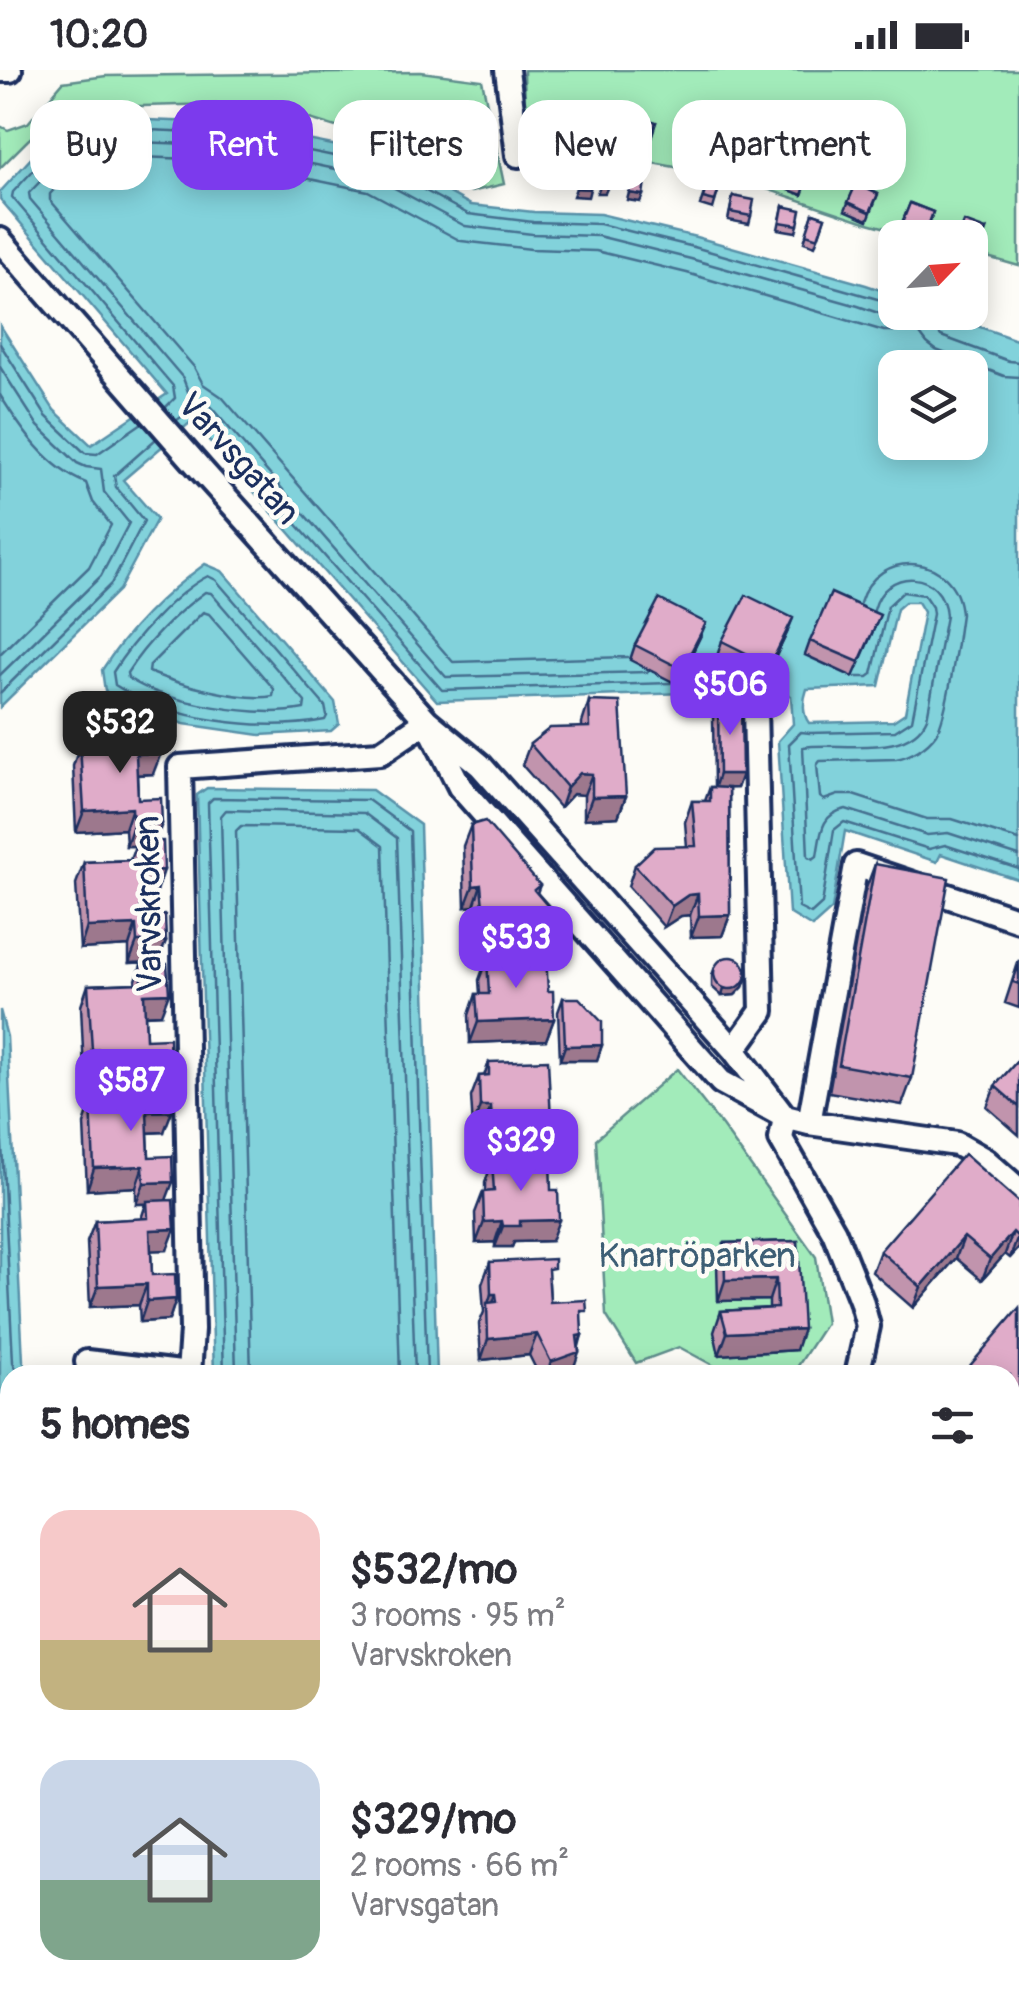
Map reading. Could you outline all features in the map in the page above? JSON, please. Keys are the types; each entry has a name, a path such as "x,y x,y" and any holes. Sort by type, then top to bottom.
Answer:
{"street":[{"path":"0,70 10,70"},
{"path":"506,70 518,155"},
{"name":"Varvsgatan","path":"0,240 427,721 480,765 734,1050 784,1116"},
{"path":"734,1050 762,1010 755,706"},
{"name":"Varvsgatan","path":"427,721 460,787 720,1082 784,1116 809,1124 957,1144 986,1160 1019,1190"},
{"name":"Varvskroken","path":"189,1365 192,1310 180,767 380,752 427,721"},
{"path":"809,1124 856,865 1019,920"},
{"path":"784,1116 781,1139 834,1232 862,1300 868,1326 859,1365"},
{"name":"Varvskroken","path":"87,1362 112,1365"}],"green space":[{"path":"524,70 1019,70 1019,266 988,257 988,220 878,220 878,226 770,190 906,190 906,100 672,100 672,166 652,163 652,100 525,100"},
{"path":"421,72 482,80 486,100 333,100 333,126 313,120 313,100 172,100 172,105 152,106 152,100 48,100 63,82 106,76"},
{"path":"30,121 30,138 0,168 0,126 8,130"},
{"path":"498,156 504,184 498,185"},
{"name":"Knarröparken","path":"677,1069 816,1257 826,1323 799,1365 712,1365 679,1347 636,1363 606,1315 596,1139"}],"water":[{"path":"152,120 172,121 172,190 313,190 313,141 333,145 333,190 444,190 471,205 600,214 878,289 878,330 988,330 1019,341 1019,880 941,854 937,862 845,831 832,909 812,927 789,913 778,741 793,724 791,696 781,690 437,701 192,421 123,480 157,519 119,590 0,707 0,325 54,410 91,445 167,394 0,199 0,192 30,159 30,190 152,190","holes":["905,602 918,602 924,612 905,713 893,721 809,723 804,707 807,689 879,686 897,609"]},
{"path":"205,564 222,571 335,702 339,724 331,731 260,735 184,724 128,705 105,691 102,670 124,640 162,599"},
{"path":"207,788 372,790 420,825 437,1365 214,1365 197,795"},
{"path":"0,1010 7,1037 25,1365 0,1365"}],"building":[{"path":"705,190 718,190 715,201 703,198"},
{"path":"853,190 878,194 870,212 848,202"},
{"path":"733,196 754,200 751,216 730,212"},
{"path":"910,203 933,212 930,220 903,220"},
{"path":"783,206 801,210 798,225 780,222"},
{"path":"813,213 825,217 818,238 806,234"},
{"path":"831,593 880,615 859,662 810,641"},
{"path":"746,595 793,618 770,665 722,641"},
{"path":"659,599 706,623 682,669 635,645"},
{"path":"589,701 620,702 626,796 592,797 592,774 580,773 567,787 530,744 550,728 590,727"},
{"path":"718,702 741,702 742,774 719,774"},
{"path":"159,724 161,753 136,754 138,799 161,798 162,824 133,825 132,808 84,811 80,745 134,743 133,726"},
{"path":"710,787 729,788 730,915 699,916 698,894 688,895 672,906 635,865 654,847 696,846 692,801 710,801"},
{"path":"485,821 540,885 534,890 551,910 530,928 523,917 484,918 481,885 473,886 471,825"},
{"path":"163,841 164,870 139,871 141,916 165,915 166,941 137,942 136,925 87,927 84,862 137,860 137,842"},
{"path":"875,864 949,878 912,1078 839,1065"},
{"path":"546,956 554,1019 478,1022 476,994 489,994 487,958"},
{"path":"730,957 741,962 746,973 741,984 730,989 719,984 714,973 719,962"},
{"path":"1019,963 1019,984 1013,982"},
{"path":"167,964 169,993 144,994 146,1039 169,1038 170,1064 141,1065 140,1048 92,1050 88,985 142,983 141,965"},
{"path":"563,998 579,998 602,1022 602,1045 565,1046"},
{"path":"1019,1059 1019,1107 995,1086"},
{"path":"548,1060 551,1121 492,1123 491,1106 480,1106 479,1076 489,1075 489,1062"},
{"path":"170,1082 172,1111 147,1112 149,1157 172,1156 173,1182 144,1183 143,1166 94,1168 91,1103 145,1101 144,1083"},
{"path":"964,1154 1019,1202 1019,1236 1013,1232 990,1259 964,1237 921,1287 880,1251"},
{"path":"550,1160 551,1190 558,1190 559,1220 520,1221 520,1226 484,1222 483,1192 494,1191 492,1162"},
{"path":"173,1200 175,1229 150,1230 152,1275 175,1274 176,1299 147,1301 147,1284 98,1286 95,1221 148,1218 147,1201"},
{"path":"798,1241 803,1329 727,1333 721,1311 777,1308 776,1279 725,1280 724,1243"},
{"path":"554,1259 554,1268 548,1269 550,1302 586,1300 587,1311 581,1311 582,1335 577,1336 579,1352 551,1362 537,1334 488,1339 487,1303 497,1302 496,1294 491,1294 490,1262"},
{"path":"1019,1308 1019,1365 971,1365"}]}
